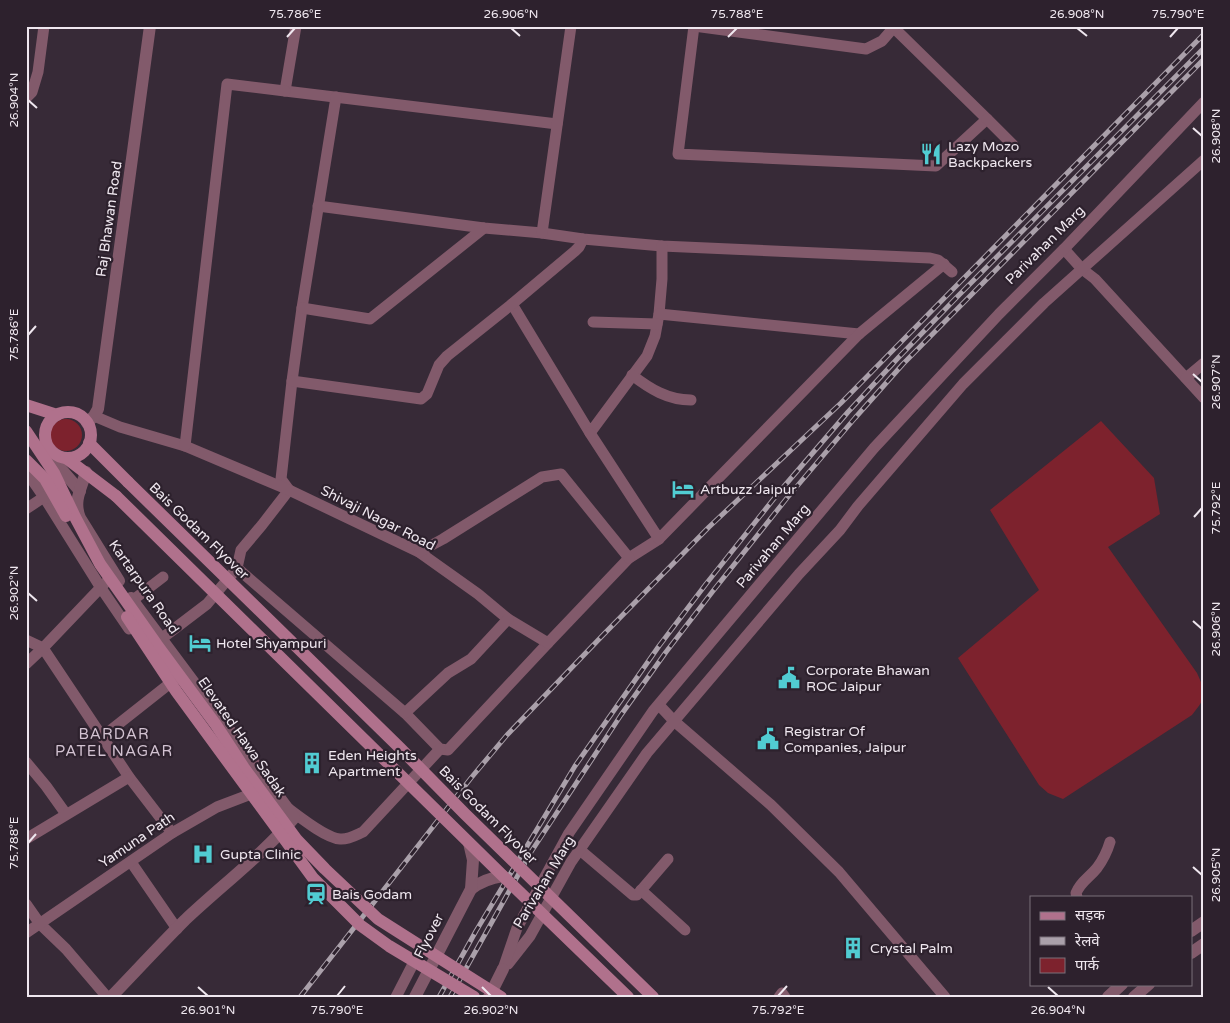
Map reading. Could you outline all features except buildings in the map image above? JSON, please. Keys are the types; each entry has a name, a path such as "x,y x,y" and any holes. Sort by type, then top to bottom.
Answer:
{"main road":[{"path":"26,405 57,415"},
{"path":"26,454 58,456 74,457 80,454 86,449 89,442 90,419 82,418 70,412 63,412 57,415 47,425 45,432 48,446 58,456 86,472 116,496 628,997"},
{"name":"Elevated Hawa Sadak","path":"26,431 54,472 100,564 297,840 378,918 501,997"},
{"name":"Bais Godam Flyover","path":"89,442 653,997"},
{"path":"26,450 46,479"},
{"name":"Elevated Hawa Sadak","path":"26,460 46,479 94,565 176,691 312,878 360,925 389,946 474,997"}],"street":[{"path":"28,92 38,72 44,26"},
{"name":"Raj Bhawan Road","path":"90,419 98,409 150,26"},
{"path":"285,91 296,26"},
{"path":"542,233 571,26"},
{"path":"987,119 936,166 678,154 694,26 866,49 882,41 894,27 987,119 1013,145"},
{"path":"185,446 227,84 557,124"},
{"path":"161,639 207,604 237,568 241,550 289,490 282,479 292,381 336,97"},
{"name":"Parivahan Marg","path":"503,969 517,928 569,833 659,705 874,448 999,314 1064,249 1204,102"},
{"name":"Parivahan Marg","path":"503,969 530,936 571,862 647,753 799,574 840,530 858,506 963,384 1044,303 1204,160"},
{"path":"237,568 405,713 440,749 448,750 629,558 658,539 860,334 948,268 938,260 930,258 662,246 484,228 318,206"},
{"path":"302,308 370,319 484,228"},
{"path":"292,381 421,399 427,394 439,364 447,356 575,252 583,239"},
{"path":"590,433 647,356 655,336 662,279 662,246"},
{"path":"1064,249 1082,269 1095,279 1204,398"},
{"path":"512,304 590,433 658,539"},
{"path":"593,322 658,319 860,334"},
{"path":"1186,378 1204,363"},
{"path":"632,375 664,395 681,400 691,400"},
{"name":"Shivaji Nagar Road","path":"90,419 185,446 289,490 419,552 478,594 508,619 548,643"},
{"path":"58,456 80,490"},
{"path":"26,471 101,588 168,685 278,835"},
{"path":"26,509 44,497 76,503 86,472"},
{"path":"419,552 542,477 561,474 629,558"},
{"name":"Kartarpura Road","path":"76,503 80,518 114,574 291,814"},
{"path":"26,664 44,648 114,574"},
{"path":"133,600 163,577"},
{"path":"405,713 448,673 471,659 508,619"},
{"path":"26,640 44,648 129,777 172,833"},
{"path":"102,737 185,672"},
{"path":"659,705 674,721 771,805 839,872 945,997"},
{"path":"26,904 40,924 66,949 109,997 177,929 278,835 291,814 326,835 340,839 354,837 363,832 440,749"},
{"path":"26,762 66,814"},
{"path":"26,839 129,777"},
{"name":"Yamuna Path","path":"26,933 172,833 217,807 271,786"},
{"path":"1077,896 1079,885 1096,869 1105,856 1110,842"},
{"name":"Flyover","path":"415,997 471,889 473,860 469,843"},
{"path":"580,850 633,895 637,895 642,890 668,859"},
{"path":"131,862 177,929"},
{"path":"471,889 491,878 503,876"},
{"path":"642,890 685,930"},
{"path":"1192,930 1204,922"},
{"path":"1192,951 1204,944"},
{"path":"396,997 415,960"},
{"path":"489,997 503,969"},
{"path":"1108,997 1120,986"},
{"path":"1134,997 1147,986"},
{"path":"779,997 782,993 785,997"}],"green space":[{"path":"66,419 78,423 82,435 78,447 66,451 54,447 50,435 54,423"},
{"path":"1101,421 1154,478 1160,514 1108,547 1197,673 1203,686 1204,695 1201,704 1192,715 1063,799 1048,793 1039,785 958,658 1039,590 990,510"}],"railway":[{"path":"300,997 471,778 507,735 709,527 841,403 1204,34"},
{"path":"439,997 476,931 575,766 659,646 780,491 848,412 898,358 1204,48"},
{"path":"450,997 531,852 621,715 666,652 787,498 903,364 1204,59"}],"place":[{"name":"Lazy Mozo Backpackers","path":"931,154"},
{"name":"Artbuzz Jaipur","path":"683,489"},
{"name":"Hotel Shyampuri","path":"200,643"},
{"name":"Corporate Bhawan ROC Jaipur","path":"789,678"},
{"name":"Registrar Of Companies, Jaipur","path":"768,739"},
{"name":"Eden Heights Apartment","path":"312,763"},
{"name":"Gupta Clinic","path":"203,854"},
{"name":"Bais Godam","path":"316,894"},
{"name":"Crystal Palm","path":"853,948"}],"district":[{"name":"BARDAR PATEL NAGAR","path":"114,742"}]}
